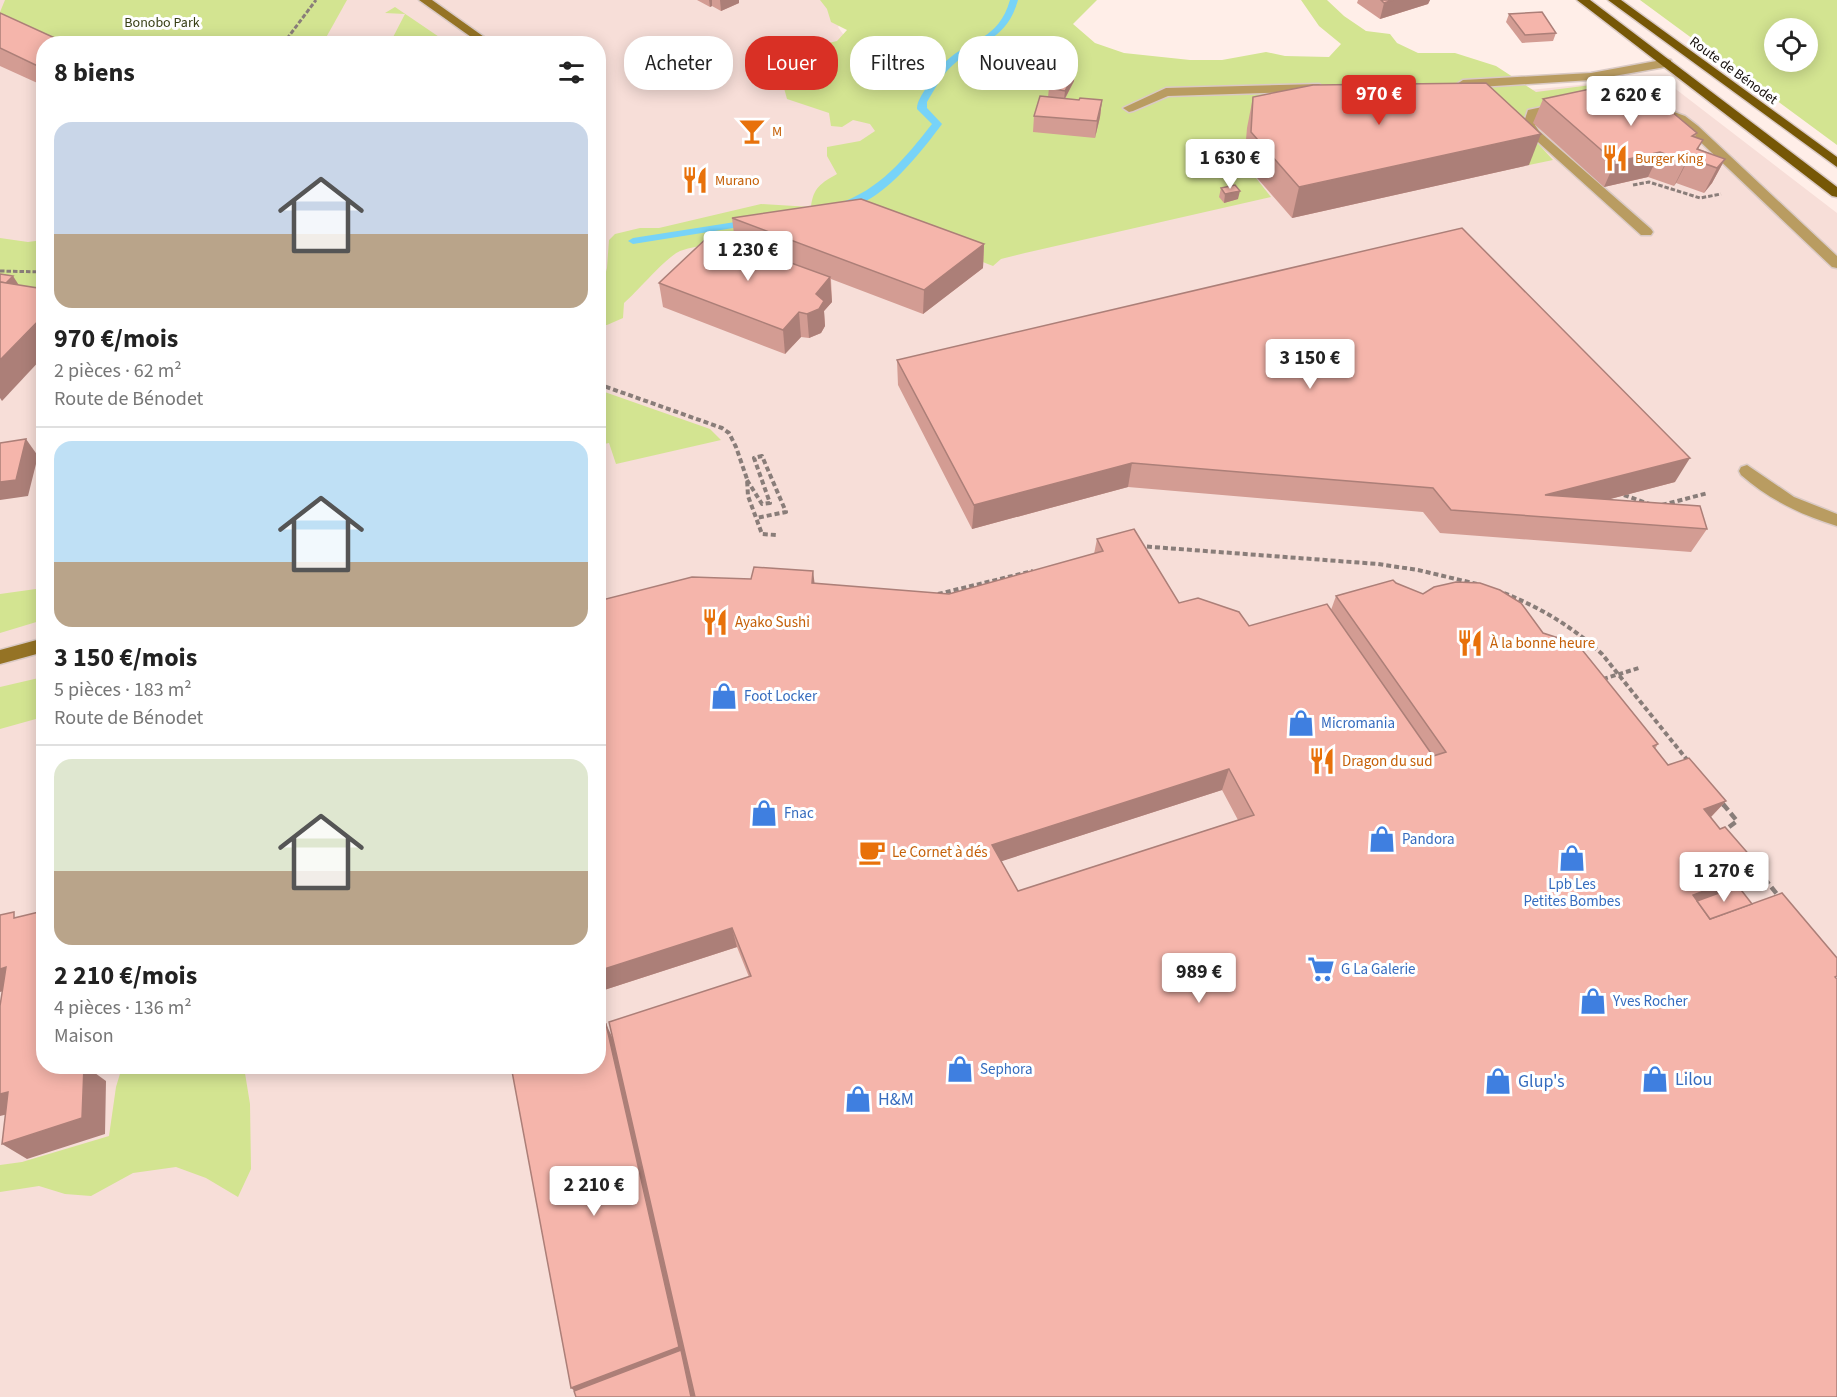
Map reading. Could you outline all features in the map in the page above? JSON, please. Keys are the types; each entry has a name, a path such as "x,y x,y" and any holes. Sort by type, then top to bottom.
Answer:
{"main road":[{"path":"1583,0 1837,193"},
{"name":"Route de Bénodet","path":"1614,0 1837,163"}],"street":[{"path":"425,0 477,36"},
{"path":"1455,84 1506,83 1628,72 1667,63"},
{"path":"1129,108 1166,92 1335,87"},
{"path":"1578,107 1539,110 1529,117 1529,125 1534,133 1646,232"},
{"path":"1652,109 1672,115 1694,129 1837,264"},
{"path":"1747,471 1780,497 1837,520"},
{"path":"0,657 36,647"}],"path":[{"path":"289,36 316,0"},
{"path":"1600,191 1649,182 1700,198 1721,196 1721,187"},
{"path":"0,271 36,272"},
{"path":"606,387 722,428 732,438 747,479 762,504 770,503 754,458 762,456 786,512 756,518"},
{"path":"747,479 748,496 762,534 776,535"},
{"path":"1624,495 1661,505 1708,493"},
{"path":"1131,548 1141,546 1378,564 1438,574 1479,585"},
{"path":"1141,546 1147,556"},
{"path":"928,597 1041,569"},
{"path":"1500,592 1550,614 1587,639 1695,770"},
{"path":"1598,681 1639,668"},
{"path":"1716,796 1737,821 1725,830 1732,839"},
{"path":"1747,858 1785,904"}],"shaded area":[{"path":"0,0 861,0 838,27 850,44 850,90 883,90 1000,253 1230,120 1660,77 1837,213 1837,1397 0,1397"}],"green space":[{"name":"Bonobo Park","path":"5,0 347,0 327,36 36,36 36,40 0,20 0,12"},
{"path":"820,0 1097,0 1073,24 1095,43 1124,53 1190,60 1222,60 1266,52 1285,56 1329,57 1341,44 1319,26 1301,0 1327,0 1344,16 1366,31 1390,34 1397,43 1418,53 1455,53 1496,66 1536,92 1631,80 1650,87 1646,103 1610,98 1528,111 1520,124 1553,160 1529,165 1244,163 1271,197 1025,253 1001,259 993,266 962,254 746,239 688,248 667,260 624,303 623,318 606,325 606,272 609,240 615,234 640,228 659,228 761,204 811,207 819,187 837,174 827,156 827,147 860,141 875,131 870,124 853,120 842,127 831,126 829,113 787,99 785,90 838,90 838,40 847,30 831,22 827,9"},
{"path":"1640,0 1837,0 1837,145"},
{"path":"395,7 438,36 394,36 405,14 385,13"},
{"path":"0,238 36,241 36,289 0,282"},
{"path":"606,392 710,429 721,440 616,464 609,443 606,444"},
{"path":"36,589 36,622 0,633 0,594"},
{"path":"36,679 36,719 0,729 0,687"},
{"path":"120,1074 245,1074 250,1104 251,1169 238,1197 206,1178 176,1167 133,1173 91,1196 65,1194 39,1186 0,1192 0,1165 22,1162 109,1136"}],"building":[{"path":"1542,12 1556,33 1525,35 1509,14"},
{"path":"0,13 50,36 36,36 36,65 0,48"},
{"path":"1486,83 1541,134 1299,187 1251,132 1253,97 1313,85"},
{"path":"1590,89 1601,99 1618,96 1626,102 1653,96 1697,133 1692,136 1703,140 1697,149 1725,159 1717,168 1689,158 1686,162 1660,152 1615,162 1543,99"},
{"path":"1040,96 1102,100 1097,121 1034,116"},
{"path":"1235,185 1240,191 1225,194 1221,188"},
{"path":"861,199 984,244 924,290 732,218"},
{"path":"1462,228 1690,458 1545,495 1700,506 1707,529 1451,510 1433,488 1132,463 974,505 897,360"},
{"path":"711,234 830,277 816,294 824,301 819,309 807,314 799,312 783,330 659,283"},
{"path":"0,274 13,276 6,283 0,282"},
{"path":"0,282 36,288 36,323 0,360"},
{"path":"26,439 16,480 0,482 0,443"},
{"name":"G La Galerie","path":"1134,529 1179,603 1198,598 1239,612 1249,626 1327,604 1433,756 1446,752 1336,596 1393,580 1423,594 1434,587 1456,582 1480,583 1500,590 1521,603 1543,633 1571,642 1575,641 1658,744 1653,746 1668,765 1689,758 1726,801 1704,809 1720,829 1725,827 1753,859 1743,862 1751,873 1693,895 1710,919 1782,893 1837,958 1837,976 1835,977 1837,979 1837,1397 695,1397 609,1022 751,976 732,928 606,968 606,599 692,577 751,579 754,567 813,571 812,583 949,594 1103,551 1097,539","holes":["1229,769 1254,815 1018,891 992,845"]},
{"path":"1738,886 1752,904 1710,919 1697,901"},
{"path":"14,912 14,918 36,913 36,1074 84,1074 82,1118 2,1144 8,1092 0,1094 0,1006 6,967 0,969 0,915"},
{"path":"606,1024 679,1347 571,1388 512,1074 606,1074"},
{"path":"681,1350 691,1397 576,1397 574,1391"}],"waterway":[{"path":"841,206 871,194 906,162 937,124 922,109 922,102 938,77 949,63 989,38 1005,23 1014,0"},
{"path":"633,241 748,223"}],"place":[{"name":"M","path":"752,131"},
{"name":"Burger King","path":"1615,158"},
{"name":"Murano","path":"695,180"},
{"name":"Ayako Sushi","path":"715,622"},
{"name":"À la bonne heure","path":"1470,643"},
{"name":"Foot Locker","path":"724,696"},
{"name":"Micromania","path":"1301,723"},
{"name":"Dragon du sud","path":"1322,761"},
{"name":"Fnac","path":"764,813"},
{"name":"Pandora","path":"1382,839"},
{"name":"Le Cornet à dés","path":"872,852"},
{"name":"Lpb Les Petites Bombes","path":"1572,858"},
{"name":"G La Galerie","path":"1321,969"},
{"name":"Yves Rocher","path":"1593,1001"},
{"name":"Sephora","path":"960,1069"},
{"name":"Lilou","path":"1655,1079"},
{"name":"Glup's","path":"1498,1081"},
{"name":"H&M","path":"858,1099"}]}
